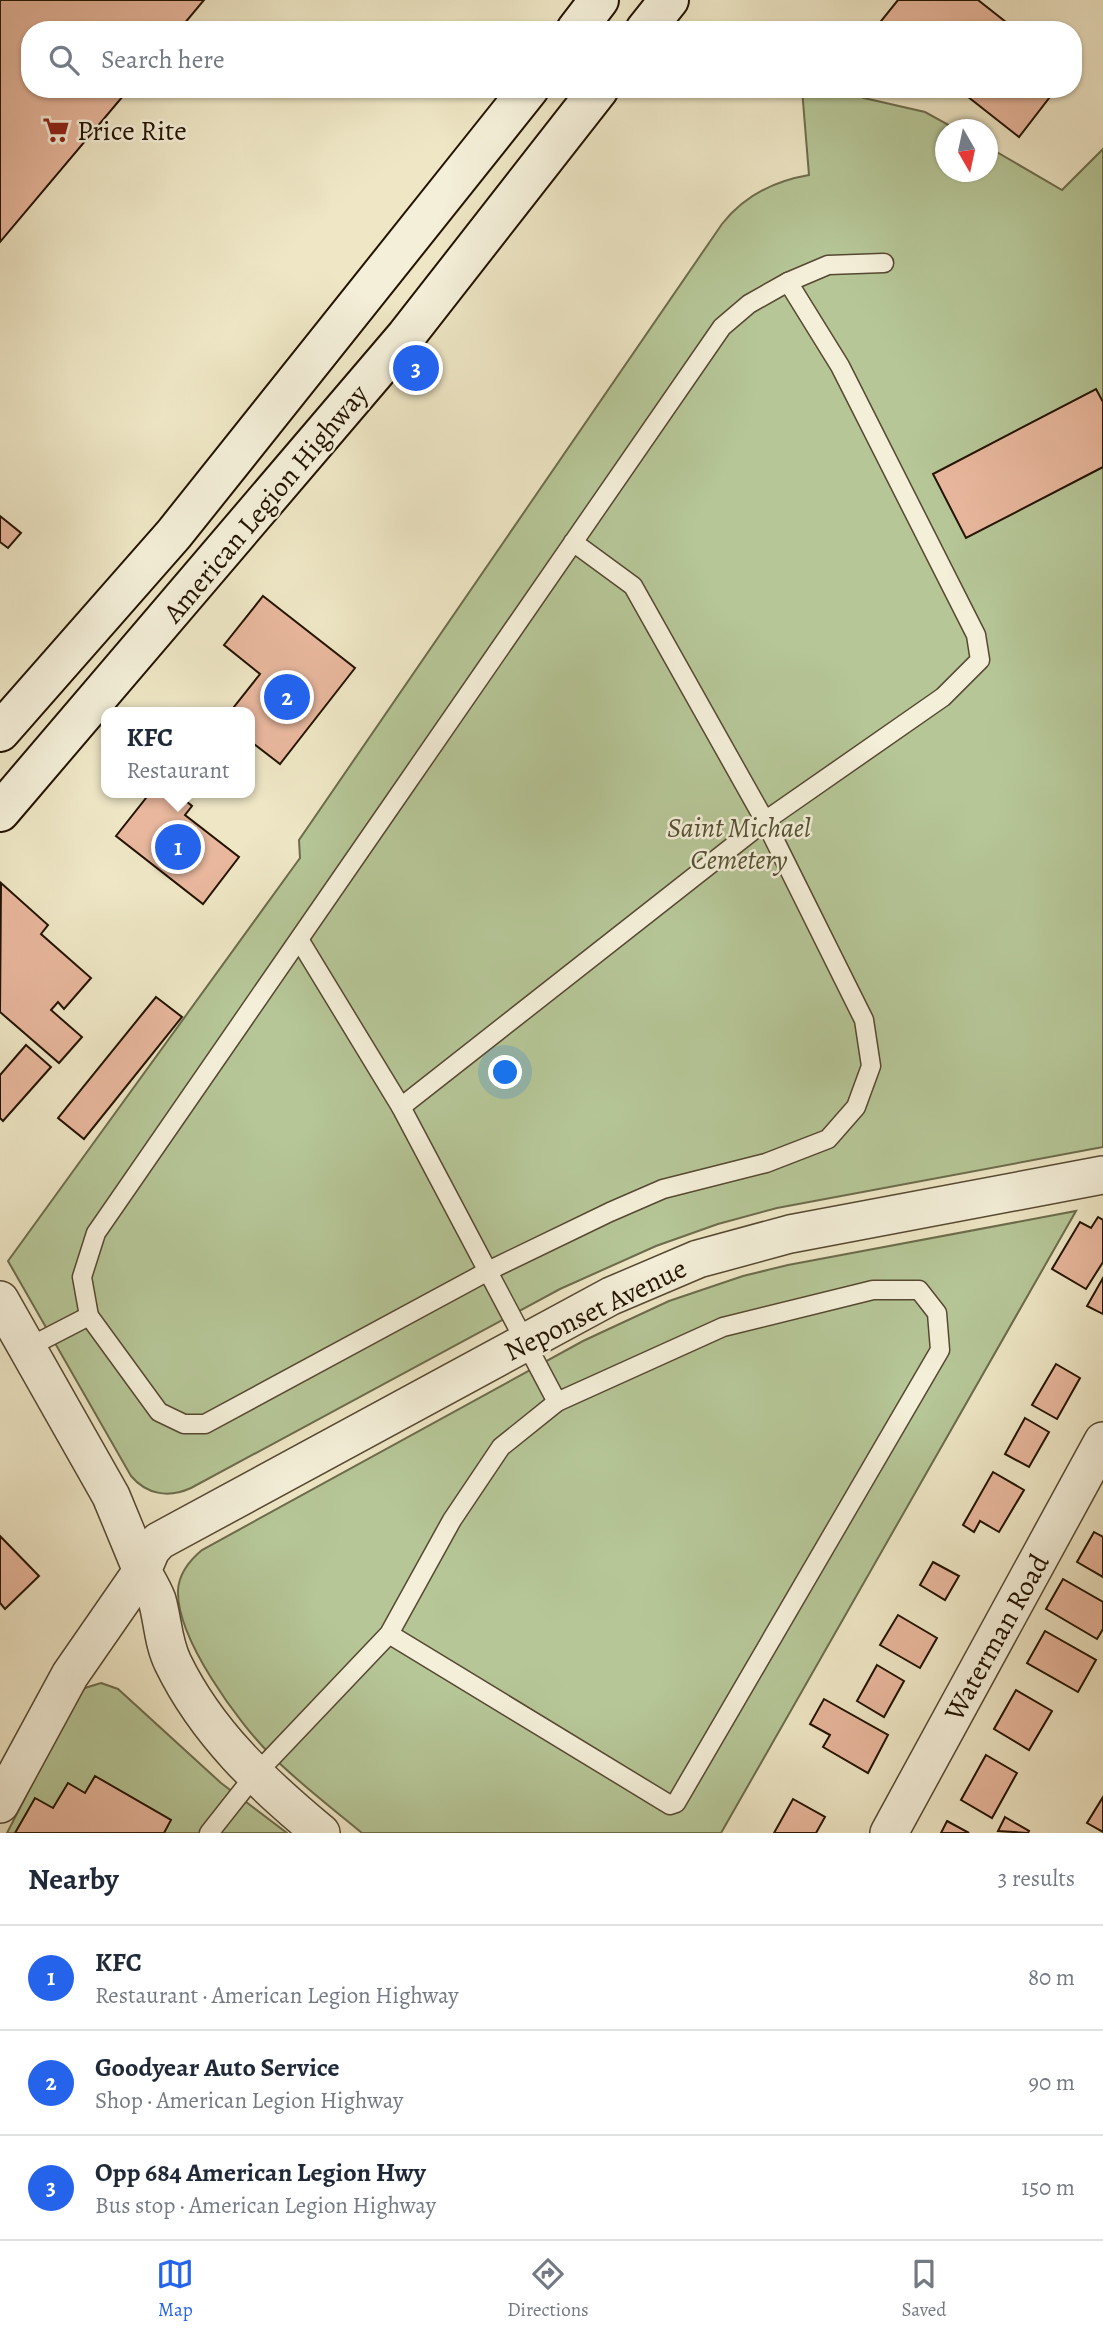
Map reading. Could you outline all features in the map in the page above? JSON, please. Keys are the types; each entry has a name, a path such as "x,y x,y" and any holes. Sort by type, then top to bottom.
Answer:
{"main road":[{"path":"583,21 599,0"},
{"path":"652,21 669,0"},
{"name":"American Legion Highway","path":"0,732 174,534 522,98"},
{"name":"American Legion Highway","path":"0,812 406,336 592,98"}],"street":[{"name":"Neponset Avenue","path":"0,1804 70,1675 142,1571 151,1550 169,1534 651,1277 742,1245 859,1219 1103,1175"},
{"path":"0,1300 111,1496 156,1598 167,1648 179,1675 225,1742 254,1776 321,1833"},
{"name":"Waterman Road","path":"889,1833 1103,1441"}],"lane":[{"path":"573,542 633,586 765,821 864,1020 871,1066 856,1107 828,1139 766,1163 663,1189 489,1270 205,1424 184,1424 159,1412 89,1316 82,1277 96,1233 300,941 573,542 722,327 749,304 788,282 828,265 884,263"},
{"path":"401,1107 765,821 943,697 980,660 976,635 840,366 788,282"},
{"path":"300,941 401,1107 489,1270 523,1343 557,1402"},
{"path":"209,1833 254,1776 389,1634 452,1520 501,1447 557,1402 723,1327 873,1290 919,1290 937,1312 940,1350 676,1803 670,1805 389,1634"},
{"path":"29,1347 89,1316"}],"green space":[{"name":"Saint Michael Cemetery","path":"803,98 864,98 925,112 938,119 935,119 935,182 998,182 998,153 1062,190 1103,149 1103,1147 777,1208 718,1224 656,1246 560,1289 191,1488 167,1494 151,1491 131,1476 8,1261 300,858 299,840 722,224 750,198 784,181 809,175"},
{"path":"1076,1211 721,1833 362,1833 258,1742 227,1702 198,1655 180,1610 178,1590 180,1578 186,1568 202,1550 583,1341 669,1301 743,1276 788,1265"},
{"path":"101,1683 118,1689 221,1783 287,1833 7,1833 78,1695 85,1688"}],"building":[{"path":"0,0 204,0 186,21 21,21 21,98 121,98 0,242"},
{"path":"898,0 978,0 1005,21 881,21"},
{"path":"969,98 1049,98 1019,137"},
{"path":"1096,389 1103,402 1103,467 966,538 933,474"},
{"path":"0,516 21,533 8,548 0,542"},
{"path":"263,596 355,668 280,764 255,745 255,707 234,707 260,674 224,645"},
{"path":"146,798 182,798 192,806 185,815 239,857 203,904 116,836"},
{"path":"1,883 48,925 41,934 91,978 64,1009 58,1002 51,1010 82,1037 59,1063 0,1012"},
{"path":"156,997 182,1017 84,1139 58,1118"},
{"path":"26,1045 51,1067 3,1121 0,1118 0,1075"},
{"path":"1098,1217 1103,1220 1103,1262 1086,1289 1052,1269 1080,1222 1091,1228"},
{"path":"1103,1278 1103,1314 1087,1306"},
{"path":"1056,1364 1080,1378 1057,1419 1032,1405"},
{"path":"1025,1418 1049,1432 1029,1467 1005,1454"},
{"path":"993,1472 1024,1490 999,1532 980,1521 974,1532 963,1525"},
{"path":"1094,1532 1103,1537 1103,1577 1077,1562"},
{"path":"0,1536 39,1576 5,1609 0,1603"},
{"path":"933,1562 959,1576 945,1600 920,1585"},
{"path":"1063,1579 1103,1602 1103,1629 1097,1639 1046,1609"},
{"path":"898,1615 937,1638 920,1668 880,1645"},
{"path":"1045,1631 1096,1660 1078,1692 1027,1663"},
{"path":"877,1665 904,1681 884,1717 857,1701"},
{"path":"1016,1690 1052,1711 1029,1750 994,1729"},
{"path":"824,1699 888,1735 868,1773 823,1747 830,1735 810,1724"},
{"path":"986,1755 1017,1773 992,1818 961,1800"},
{"path":"95,1776 171,1820 164,1833 15,1833 35,1798 53,1808 68,1783 85,1793"},
{"path":"1103,1797 1103,1832 1087,1823"},
{"path":"793,1799 825,1817 816,1833 774,1833"},
{"path":"1005,1817 1029,1831 1028,1833 998,1831"},
{"path":"947,1821 969,1833 941,1833"}],"place":[{"name":"Price Rite","path":"56,130"},
{"name":"Opp 684 American Legion Hwy","path":"416,368"},
{"name":"Goodyear Auto Service","path":"287,697"},
{"name":"KFC","path":"178,847"}]}
